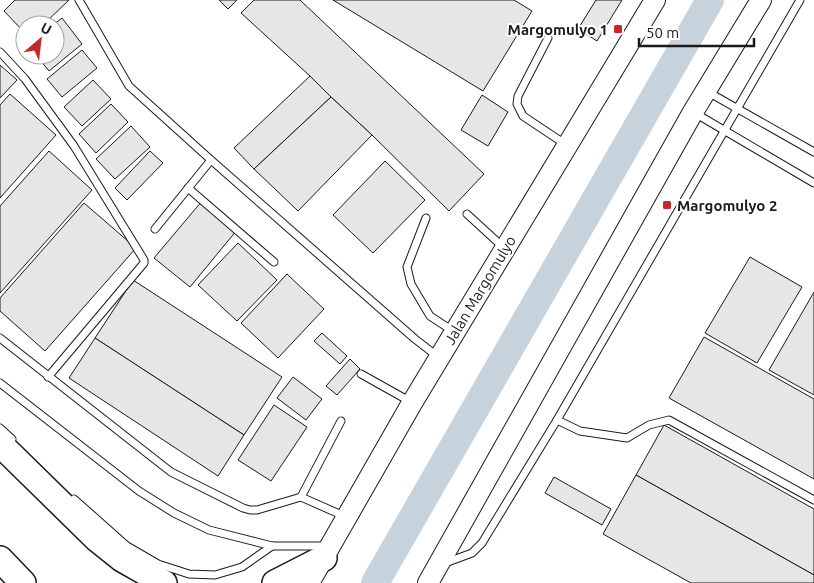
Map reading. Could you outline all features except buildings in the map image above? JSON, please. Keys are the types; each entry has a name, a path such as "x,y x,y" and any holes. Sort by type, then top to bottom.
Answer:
{"highway":[{"path":"10,446 97,539 122,559 164,583"},
{"path":"275,583 327,552"},
{"path":"0,559 23,583"}],"main road":[{"name":"Jalan Margomulyo","path":"309,583 412,403 655,0"},
{"path":"433,575 693,112 761,0"}],"lane":[{"path":"79,0 129,86 211,160 439,358"},
{"path":"433,575 472,553 482,543 557,420 800,0"},
{"path":"548,38 518,96 517,104 523,116 568,146"},
{"path":"0,52 25,79 74,146 144,260 144,263 48,377"},
{"path":"706,91 814,152"},
{"path":"693,112 814,183"},
{"path":"155,229 211,160"},
{"path":"188,188 274,262"},
{"path":"467,214 506,248"},
{"path":"426,218 407,267 411,284 430,316 455,332"},
{"path":"0,338 172,472 250,510 257,510 301,498 346,517"},
{"path":"361,374 412,403"},
{"path":"0,383 139,491 174,513 209,530 272,546 327,552"},
{"path":"557,420 580,431 627,438 649,425 669,420 814,500"},
{"path":"301,498 341,421"},
{"path":"0,428 10,446"},
{"path":"69,495 127,546 158,564 189,574 215,575 242,567 272,546"}],"waterway":[{"path":"375,583 710,0"}],"place":[{"name":"Margomulyo 1","path":"618,29"},
{"name":"Margomulyo 2","path":"667,205"}]}
